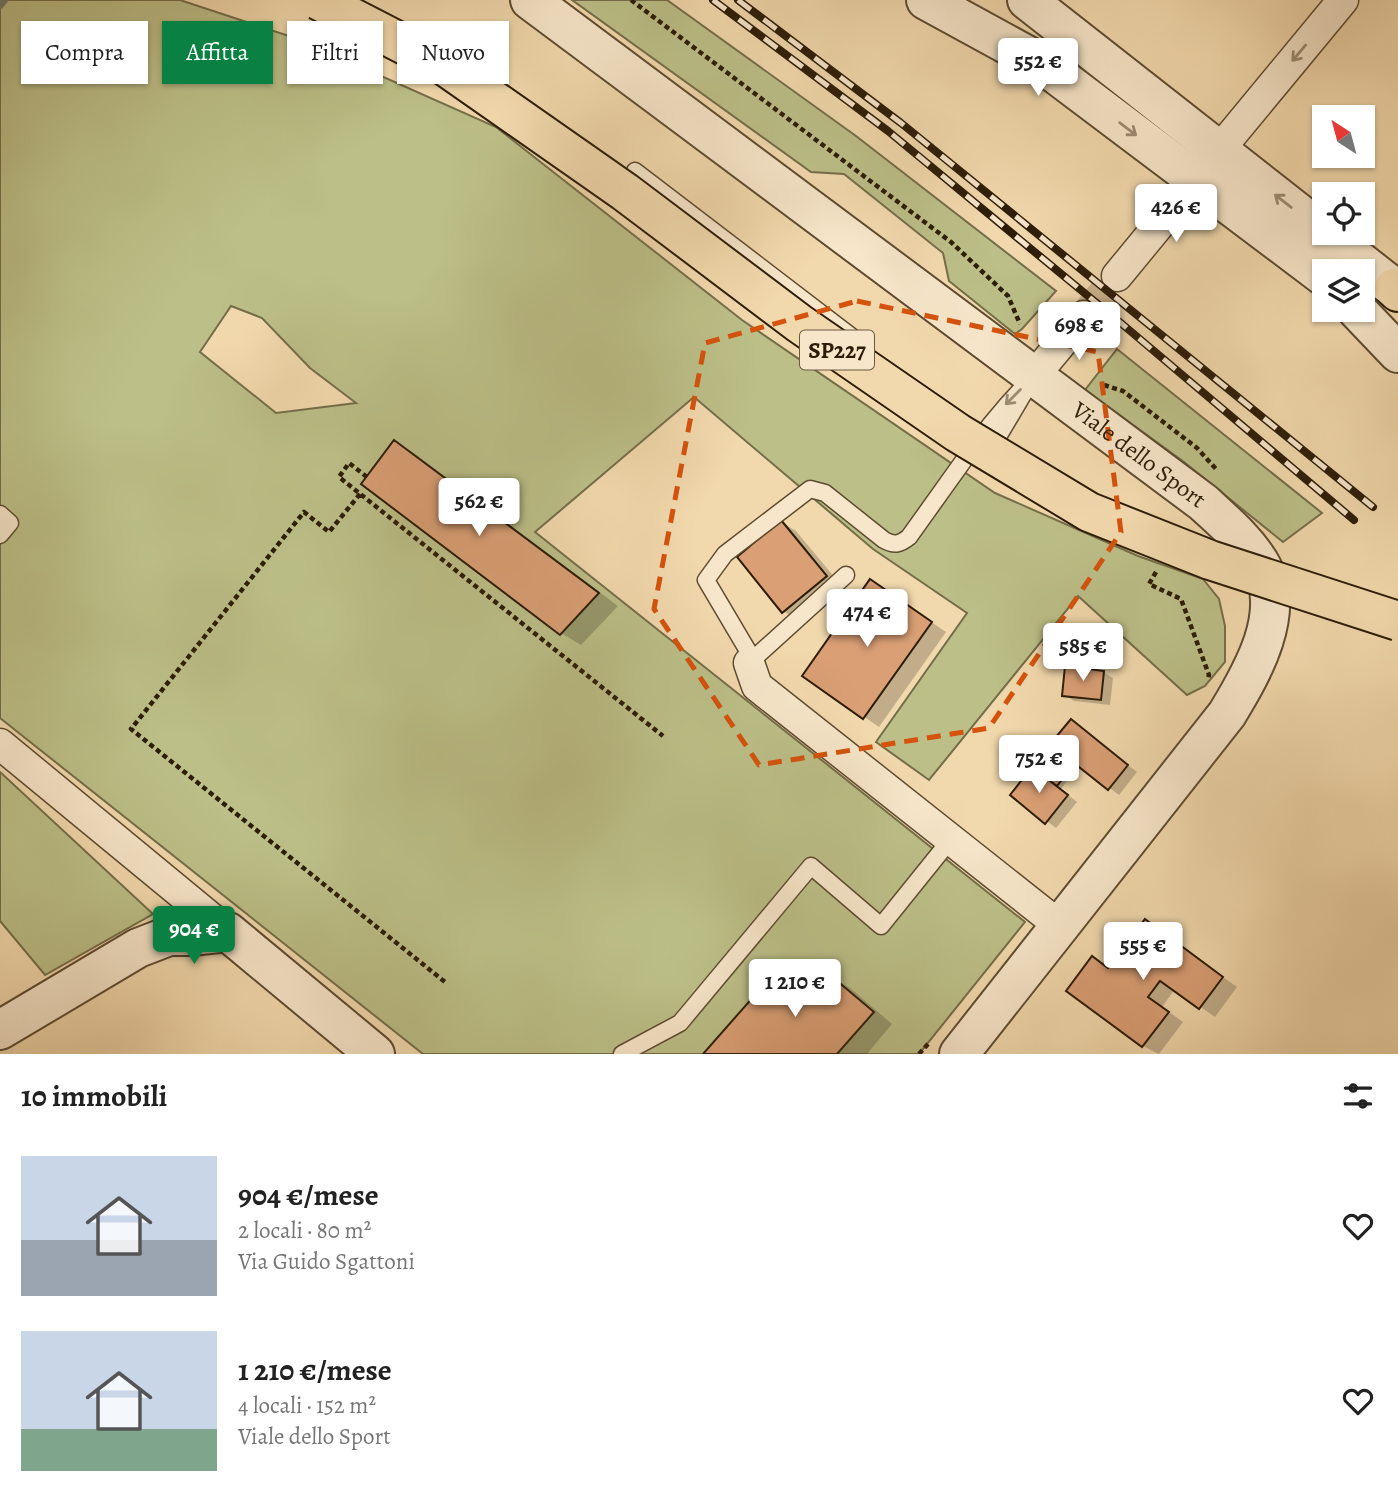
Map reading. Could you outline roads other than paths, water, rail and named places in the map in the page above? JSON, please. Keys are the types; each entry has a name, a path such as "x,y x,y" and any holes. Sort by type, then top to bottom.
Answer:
{"highway":[{"name":"SP227","path":"318,0 442,64 625,192 800,324 946,426 1089,512 1210,561 1398,621"}],"street":[{"name":"Viale dello Sport","path":"530,0 1042,367 1225,523 1260,564 1268,583 1270,602 1264,642 1249,678 1227,714 959,1054"},
{"path":"926,0 952,10 1041,63 1312,267"},
{"path":"1027,0 1219,150 1388,289 1387,318 1398,341"},
{"path":"1219,150 1343,0"},
{"path":"1117,276 1196,180"},
{"path":"1042,367 1084,316"},
{"path":"1368,322 1398,353"},
{"path":"749,663 757,686 1060,926"},
{"path":"0,744 375,1054"},
{"path":"0,1030 138,948 169,936 228,932"}],"lane":[{"path":"635,171 875,354"},
{"path":"907,378 982,435 993,439 998,437 1042,367"},
{"path":"749,663 748,651 706,580 725,554 810,489 825,493 884,540 900,544 909,537 982,435"},
{"path":"0,514 10,523 0,535"},
{"path":"749,663 846,575"},
{"path":"622,1054 680,1023 811,866 881,926 951,839"}],"waterway":[{"path":"0,5 4,0"}],"tunnel":[{"path":"1084,316 1117,276"}],"railway":[{"path":"713,0 888,131 1354,520"},
{"path":"738,0 901,123 1373,507"}]}
